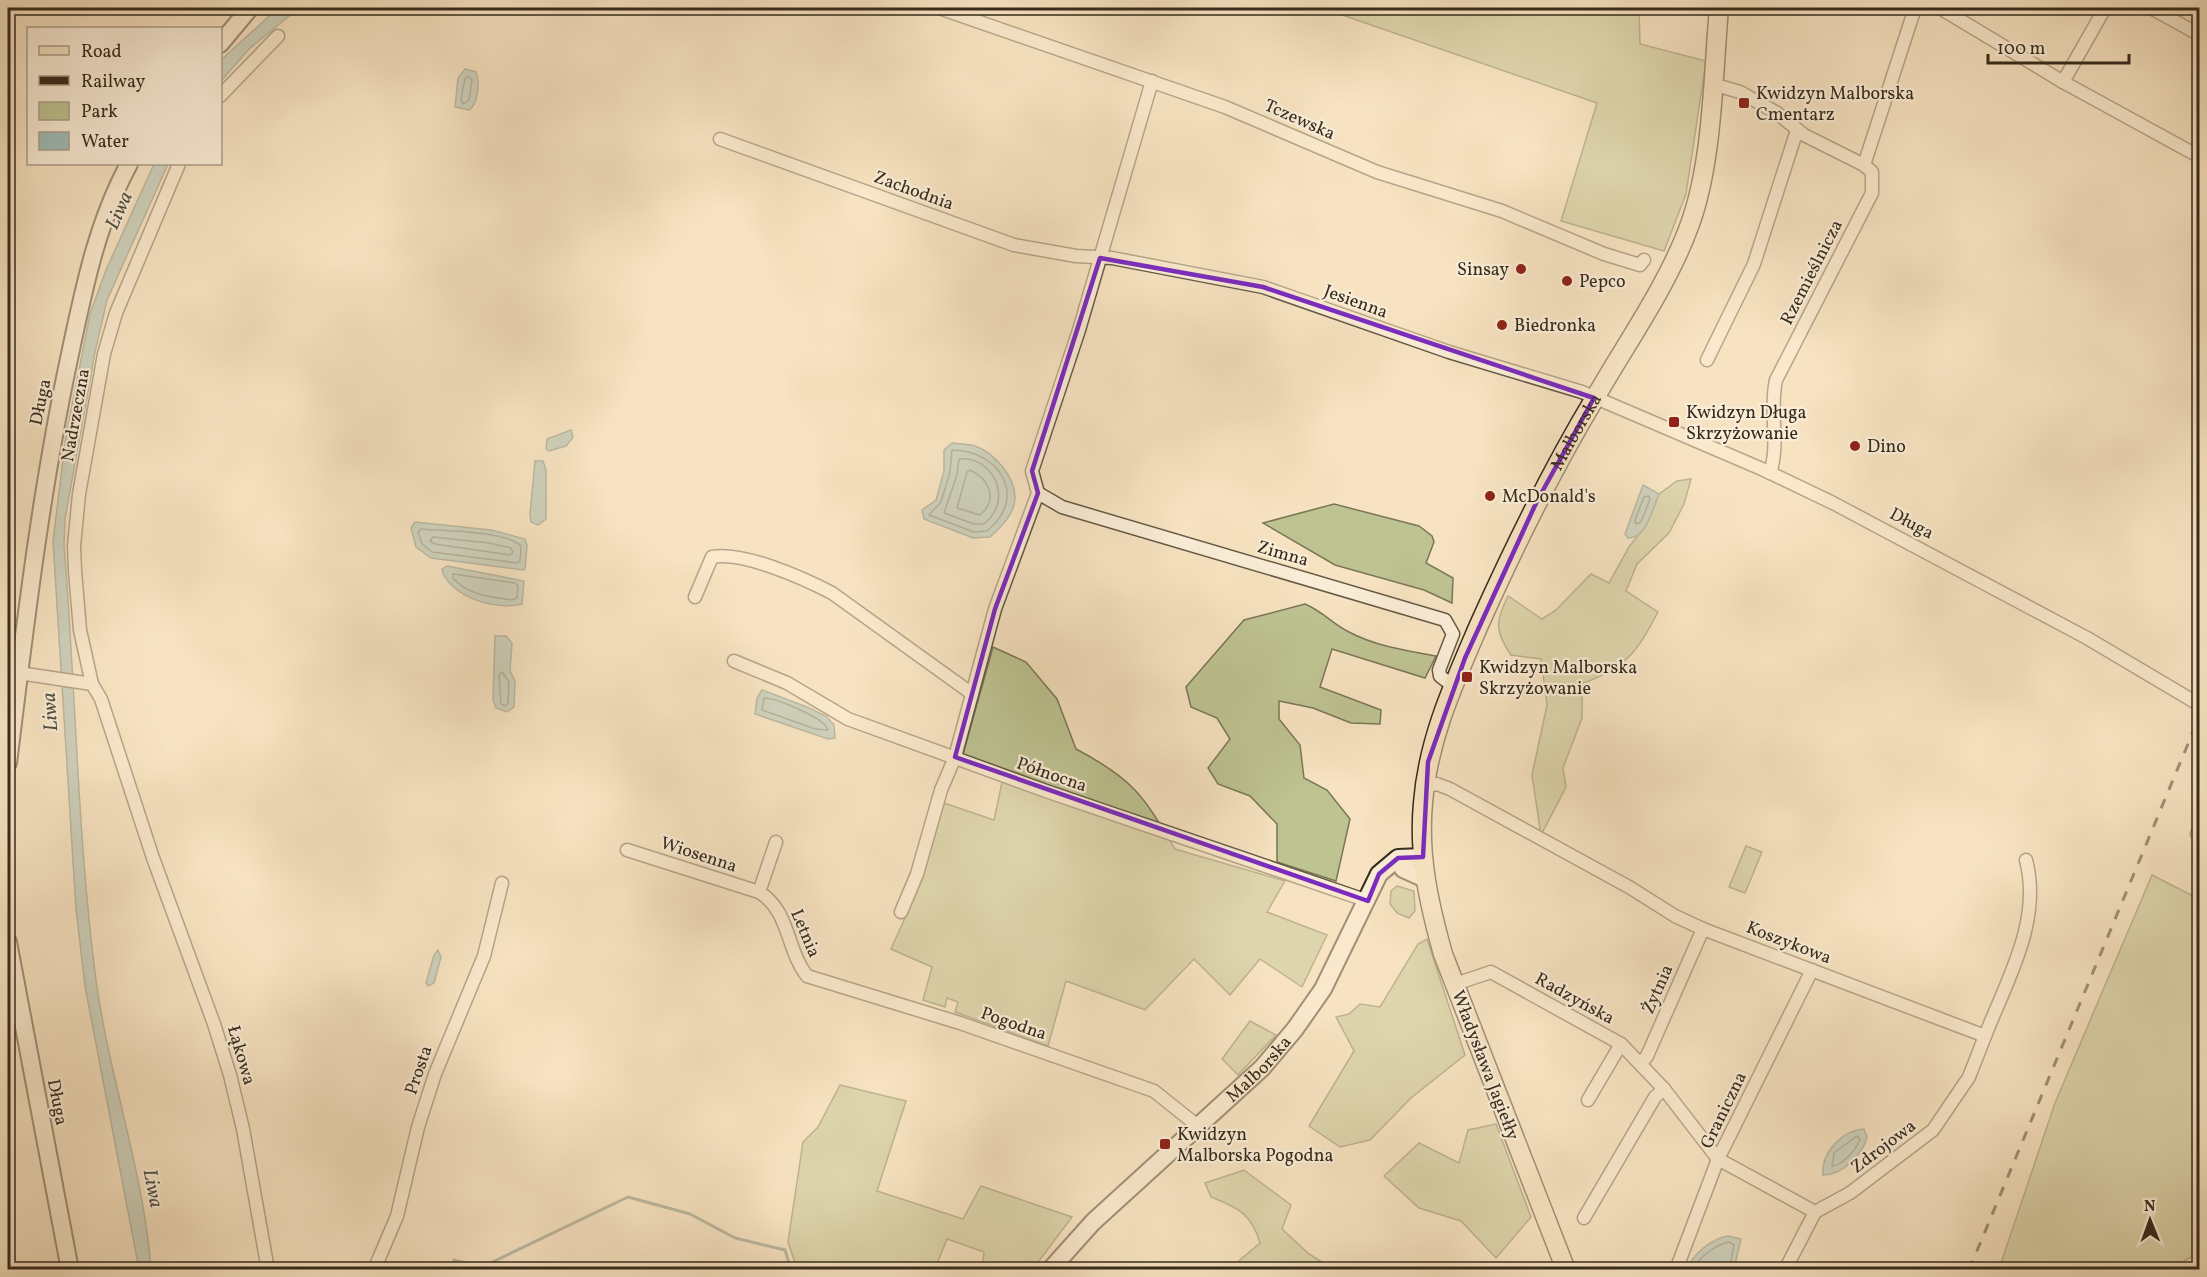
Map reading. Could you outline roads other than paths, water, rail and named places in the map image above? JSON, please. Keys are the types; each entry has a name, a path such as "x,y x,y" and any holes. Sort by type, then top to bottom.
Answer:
{"main road":[{"name":"Malborska","path":"1423,857 1425,786 1438,723 1453,686 1538,501 1594,398 1670,269 1690,224 1705,161 1719,8"},
{"name":"Władysława Jagiełły","path":"1423,857 1430,910 1455,984 1566,1269"}],"street":[{"path":"222,42 250,8"},
{"name":"Tczewska","path":"939,8 1267,123 1377,172 1502,212 1604,254 1640,265 1644,260"},
{"path":"1712,84 1740,92 1778,113 1797,130 1864,165 1914,8"},
{"path":"1940,8 2063,82 2199,157"},
{"path":"2063,82 2105,8"},
{"path":"2151,8 2199,34"},
{"path":"222,94 278,36"},
{"path":"901,912 917,874 941,790 955,757 995,609 1038,493 1032,471 1100,258 1152,81"},
{"path":"1707,360 1754,264 1797,130"},
{"name":"Zachodnia","path":"720,139 1014,245 1100,258"},
{"name":"Długa","path":"8,763 52,440 90,263 101,226 129,165"},
{"name":"Nadrzeczna","path":"153,858 108,720 86,683 74,546 79,494 104,354 116,313 179,165"},
{"name":"Rzemieślnicza","path":"1770,473 1773,462 1772,397 1776,380 1872,193 1872,172 1864,165"},
{"name":"Jesienna","path":"1100,258 1174,269 1263,287 1406,338 1567,386 1594,398"},
{"name":"Długa","path":"1594,398 1770,473 1833,503 2087,638 2199,705"},
{"name":"Zimna","path":"1038,493 1062,507 1445,620 1453,634 1439,670 1440,676 1453,686"},
{"path":"695,597 707,563 712,556 738,557 800,579 831,593 971,693"},
{"name":"Północna","path":"734,661 787,683 848,719 1046,791 1371,894"},
{"path":"19,673 86,683"},
{"name":"Koszykowa","path":"1425,786 1437,784 1449,789 1629,887 1675,916 1703,929 1985,1036"},
{"path":"759,892 776,842"},
{"name":"Wiosenna","path":"627,850 759,892"},
{"name":"Malborska","path":"1050,1269 1093,1222 1262,1068 1295,1029 1323,989 1379,874 1398,858 1423,857"},
{"name":"Malborska","path":"1371,894 1403,868 1423,857"},
{"name":"Łąkowa","path":"153,858 214,1024 230,1075 243,1129 268,1269"},
{"path":"1985,1036 2031,913 2032,887 2026,860"},
{"path":"1403,868 1425,879"},
{"name":"Prosta","path":"374,1269 397,1216 418,1127 435,1074 484,956 502,884"},
{"name":"Letnia","path":"759,892 772,900 780,914 800,968 807,976"},
{"name":"Żytnia","path":"1641,1063 1647,1056 1703,929"},
{"name":"Długa","path":"8,942 70,1269"},
{"name":"Graniczna","path":"1676,1269 1718,1159 1812,970"},
{"name":"Radzyńska","path":"1455,984 1491,972 1621,1044 1664,1089 1718,1159 1815,1212"},
{"name":"Pogodna","path":"807,976 960,1023 1154,1091 1199,1127"},
{"name":"Zdrojowa","path":"1815,1212 1850,1193 1934,1130 1969,1077 1985,1036"},
{"path":"1588,1100 1621,1044"},
{"path":"1584,1218 1655,1098 1664,1089"},
{"path":"1785,1269 1815,1212"}],"water":[{"path":"278,8 299,8 249,49 222,80 222,59"},
{"path":"465,69 476,72 478,81 476,98 469,110 455,107 458,78"},
{"path":"154,165 168,165 107,300 95,352 65,519 64,545 81,817 96,980 109,1053 141,1197 151,1269 139,1269 85,986 76,909 53,541 66,436 90,314 106,270"},
{"path":"571,430 573,437 566,446 549,451 546,449 547,439"},
{"path":"952,443 983,449 1003,467 1012,483 1015,499 1012,510 1006,521 990,537 973,538 924,519 922,510 936,500 944,471 944,450"},
{"path":"535,461 543,461 546,470 546,519 538,525 531,522 530,515"},
{"path":"1643,485 1659,494 1640,534 1628,538 1625,534"},
{"path":"415,522 491,530 525,539 527,545 525,568 524,570 431,558 416,547 411,528"},
{"path":"447,566 524,581 522,604 489,604 467,596 449,583 443,574 442,569"},
{"path":"495,636 506,636 512,643 510,671 515,681 514,707 507,712 496,708 493,700"},
{"path":"762,690 826,716 834,725 835,738 828,739 755,714 757,698"},
{"path":"438,950 441,957 434,983 428,986 426,983 434,955"},
{"path":"1864,1129 1867,1137 1865,1144 1851,1163 1837,1172 1823,1175 1825,1159 1834,1144 1856,1130"},
{"path":"1728,1236 1741,1239 1734,1269 1687,1269 1703,1248 1715,1240"}],"waterway":[{"path":"451,1270 454,1260 482,1267 628,1197 690,1214 735,1238 785,1250 791,1270"}],"railway":[{"path":"1969,1270 2200,715"}],"place":[{"name":"Kwidzyn Malborska Cmentarz","path":"1744,103"},
{"name":"Sinsay","path":"1521,269"},
{"name":"Pepco","path":"1567,281"},
{"name":"Biedronka","path":"1502,325"},
{"name":"Kwidzyn Długa Skrzyżowanie","path":"1674,422"},
{"name":"Dino","path":"1855,446"},
{"name":"McDonald's","path":"1490,496"},
{"name":"Kwidzyn Malborska Skrzyżowanie","path":"1467,677"},
{"name":"Kwidzyn Malborska Pogodna","path":"1165,1144"}],"water label":[{"name":"Liwa","path":"118,210"},
{"name":"Liwa","path":"49,712"},
{"name":"Liwa","path":"154,1188"}]}
